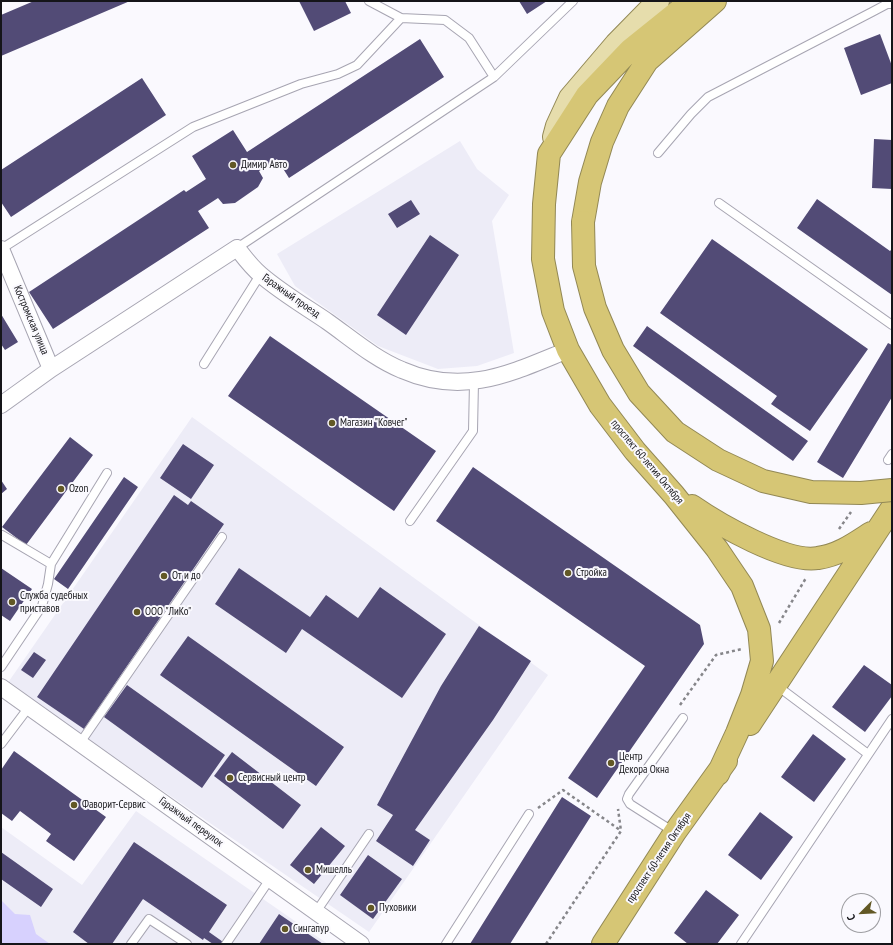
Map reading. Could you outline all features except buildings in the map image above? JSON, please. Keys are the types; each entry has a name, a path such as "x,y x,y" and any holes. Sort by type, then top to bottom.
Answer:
{"highway":[{"name":"проспект 60-летия Октября","path":"691,1 630,50 587,94 549,154 544,204 542,259 553,311 568,350 600,405 635,451 674,495 717,549 742,586 759,629 762,660 752,695 737,733 718,774"},
{"path":"715,1 647,61 618,106 602,142 592,176 583,222 584,266 595,308 613,350 639,393 675,432 718,460 763,481 812,492 861,493 892,490"},
{"path":"674,495 716,522 759,544 799,558 818,558 843,551 875,530 890,511"},
{"name":"проспект 60-летия Октября","path":"603,944 675,832 718,774 890,511"}],"main road":[{"path":"549,154 557,126 570,98 616,44 658,1"}],"street":[{"name":"Гаражный проезд","path":"237,248 260,275 376,356 402,370 430,380 474,382 514,372 568,350"},
{"path":"1,405 52,369 237,248"},
{"name":"Костромская улица","path":"1,249 52,369"},
{"name":"Гаражный переулок","path":"1,687 361,944"}],"lane":[{"path":"369,1 401,18 445,20 469,38 494,77"},
{"path":"237,248 494,77 573,1"},
{"path":"658,153 691,114 708,98 887,4 892,4"},
{"path":"1,249 193,127 301,84 338,74 357,65 401,18"},
{"path":"719,203 892,325"},
{"path":"204,364 260,275"},
{"path":"410,521 473,431 474,382"},
{"path":"1,668 42,606 48,584 51,564 107,473"},
{"path":"2,535 51,564"},
{"path":"80,743 222,537"},
{"path":"776,684 868,754"},
{"path":"1,744 29,707"},
{"path":"675,832 630,804 627,799 683,718"},
{"path":"740,944 892,719"},
{"path":"446,944 529,814"},
{"path":"316,912 369,834"},
{"path":"226,944 270,879"},
{"path":"131,944 149,919 187,944"}],"path":[{"path":"835,534 853,509"},
{"path":"679,706 716,655 760,645 771,636 818,558"},
{"path":"529,814 563,790 621,830"},
{"path":"546,944 621,830 616,802"}],"shaded area":[{"path":"460,141 477,169 509,195 492,221 514,353 477,366 438,369 378,346 295,286 277,254"},
{"path":"192,417 548,675 369,932 7,684"},
{"path":"136,811 328,944 1,944 1,827 82,885"},
{"path":"1,900 15,914 30,915 36,934 50,944 1,944"}],"place":[{"name":"Димир Авто","path":"233,165"},
{"name":"Магазин \"Ковчег\"","path":"332,423"},
{"name":"Ozon","path":"61,489"},
{"name":"Стройка","path":"568,573"},
{"name":"От и до","path":"164,576"},
{"name":"Служба судебных приставов","path":"12,602"},
{"name":"ООО \"ЛиКо\"","path":"137,612"},
{"name":"Центр Декора Окна","path":"611,763"},
{"name":"Сервисный центр","path":"230,778"},
{"name":"Фаворит-Сервис","path":"74,805"},
{"name":"Мишелль","path":"308,870"},
{"name":"Пуховики","path":"371,908"},
{"name":"Сингапур","path":"285,929"}]}
